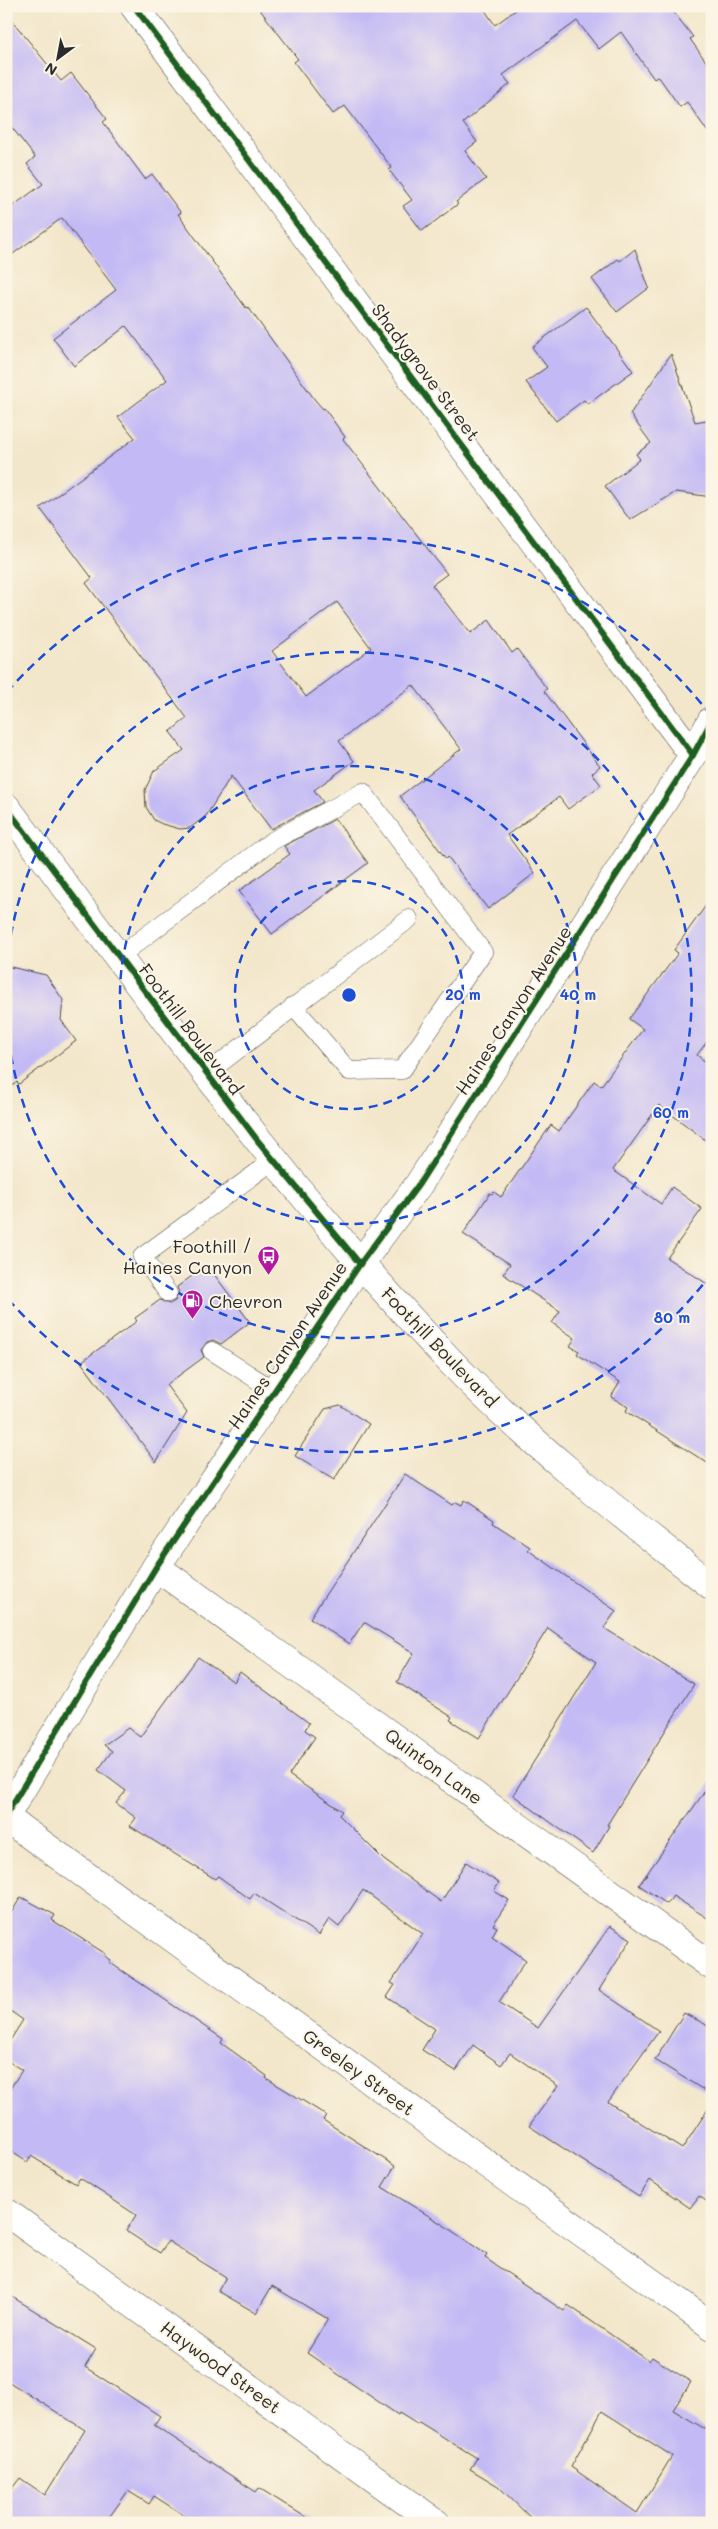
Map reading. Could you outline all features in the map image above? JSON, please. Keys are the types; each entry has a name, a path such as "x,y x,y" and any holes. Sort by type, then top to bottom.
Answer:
{"street":[{"name":"Shadygrove Street","path":"134,6 693,755"},
{"name":"Haines Canyon Avenue","path":"6,1816 156,1567 360,1264 419,1184 693,755 712,720"},
{"name":"Foothill Boulevard","path":"6,807 206,1074 360,1264 452,1363 546,1452 712,1586"},
{"name":"Quinton Lane","path":"156,1567 712,1966"},
{"name":"Greeley Street","path":"6,1816 712,2326"},
{"name":"Haywood Street","path":"6,2212 436,2523"}],"lane":[{"path":"118,957 272,841 363,792 483,952 402,1070 349,1072 293,1006"},
{"path":"206,1074 409,919"},
{"path":"168,1293 142,1257 274,1160"},
{"path":"212,1351 275,1391"}],"building":[{"path":"257,6 482,6 495,25 521,6 669,6 693,37 690,39 712,70 712,138 687,102 680,107 661,80 657,77 654,79 621,32 599,49 577,21 503,75 510,84 463,123 477,142 465,151 486,179 456,202 458,204 422,231 403,206 412,200 389,170 392,168 345,106 333,114 294,62 298,59"},
{"path":"6,13 61,81 71,73 107,119 103,122 145,179 152,174 181,213 178,214 246,308 248,307 315,400 324,408 345,437 343,439 447,574 432,585 470,634 489,620 512,653 517,649 547,689 544,691 600,766 592,773 601,785 568,809 559,797 507,835 535,873 488,909 448,857 446,859 400,796 461,749 413,685 339,741 354,761 314,790 323,802 271,829 231,776 206,816 190,828 180,829 162,824 154,820 146,807 145,790 154,771 184,750 170,732 187,718 86,583 92,578 40,508 135,438 118,417 167,380 126,326 74,366 53,338 116,290 62,218 6,259 6,211 43,184 27,164 35,157 6,120","holes":["337,602 371,648 306,697 272,651"]},
{"path":"635,249 649,288 617,312 592,279 618,259 620,261"},
{"path":"586,307 633,371 588,404 584,400 556,421 526,382 547,367 532,347"},
{"path":"671,354 695,422 712,419 712,497 676,492 630,520 605,486 640,459 636,454 651,443 630,414"},
{"path":"335,819 368,863 272,934 239,891 290,854 284,846"},
{"path":"712,897 712,1035 697,1055 712,1067 712,1145 659,1105 613,1170 661,1204 672,1187 702,1209 667,1258 712,1287 712,1466 626,1411 628,1407 611,1397 620,1382 577,1354 579,1351 570,1346 575,1338 552,1323 560,1311 503,1274 510,1264 463,1234 490,1193 494,1192 501,1197 551,1125 559,1131 594,1081 601,1086 643,1029 629,1019 678,953 674,950"},
{"path":"6,966 46,975 63,1000 61,1020 76,1041 19,1084 17,1082 6,1090"},
{"path":"207,1265 250,1322 221,1344 213,1340 207,1342 201,1350 204,1357 166,1385 187,1413 156,1462 81,1362 137,1321 135,1318 160,1300 169,1304 175,1301 179,1292 177,1287"},
{"path":"340,1405 369,1424 334,1480 295,1456 325,1409"},
{"path":"405,1474 452,1505 455,1502 461,1505 464,1500 494,1520 493,1523 530,1547 528,1550 616,1611 604,1628 694,1684 607,1825 609,1826 593,1853 513,1795 596,1662 548,1628 479,1738 450,1720 452,1717 397,1682 414,1653 364,1622 349,1644 310,1618"},
{"path":"198,1657 234,1682 240,1672 309,1723 305,1730 315,1737 289,1775 342,1811 339,1815 384,1860 441,1902 466,1862 499,1883 494,1891 509,1900 493,1925 497,1927 492,1936 526,1960 499,2002 538,2028 610,1926 631,1939 599,1990 659,2031 608,2102 682,2149 712,2103 712,2205 699,2196 690,2208 650,2180 639,2197 529,2126 558,2086 510,2053 501,2065 473,2045 456,2071 422,2050 435,2029 387,1997 395,1985 391,1983 423,1934 363,1890 339,1927 329,1919 319,1935 254,1893 250,1899 218,1876 215,1879 130,1826 136,1818 116,1803 126,1791 98,1770 112,1751 104,1745 128,1728 140,1737"},
{"path":"712,1781 712,1921 673,1896 667,1904 639,1885"},
{"path":"21,1897 55,1915 52,1920 106,1954 105,1956 111,1960 109,1962 223,2039 221,2043 267,2076 266,2078 326,2115 323,2120 395,2166 382,2187 442,2224 487,2255 485,2258 564,2311 568,2305 649,2361 652,2357 691,2382 673,2410 712,2433 712,2523 536,2523 498,2486 470,2469 477,2458 419,2422 417,2424 399,2413 398,2415 307,2353 328,2319 272,2286 256,2313 218,2291 226,2277 168,2241 160,2253 126,2231 136,2215 80,2178 76,2184 31,2156 27,2162 6,2148 6,2095 22,2070 6,2060 6,2047 23,2020 6,2008 6,1921","holes":["602,2411 672,2456 637,2513 571,2467"]},
{"path":"684,2013 712,2028 712,2095 655,2060"},
{"path":"6,2293 96,2349 85,2367 160,2416 154,2425 256,2492 259,2488 315,2523 196,2523 154,2496 149,2504 128,2491 105,2523 6,2523 6,2496 20,2478 45,2495 85,2430 6,2380"}],"cycle path":[{"path":"134,6 693,755"},
{"path":"6,1815 156,1567 360,1264 419,1184 693,755 712,720"},
{"path":"6,807 258,1141 360,1264"}],"place":[{"name":"Foothill / Haines Canyon","path":"268,1275"},
{"name":"Chevron","path":"193,1320"}]}
